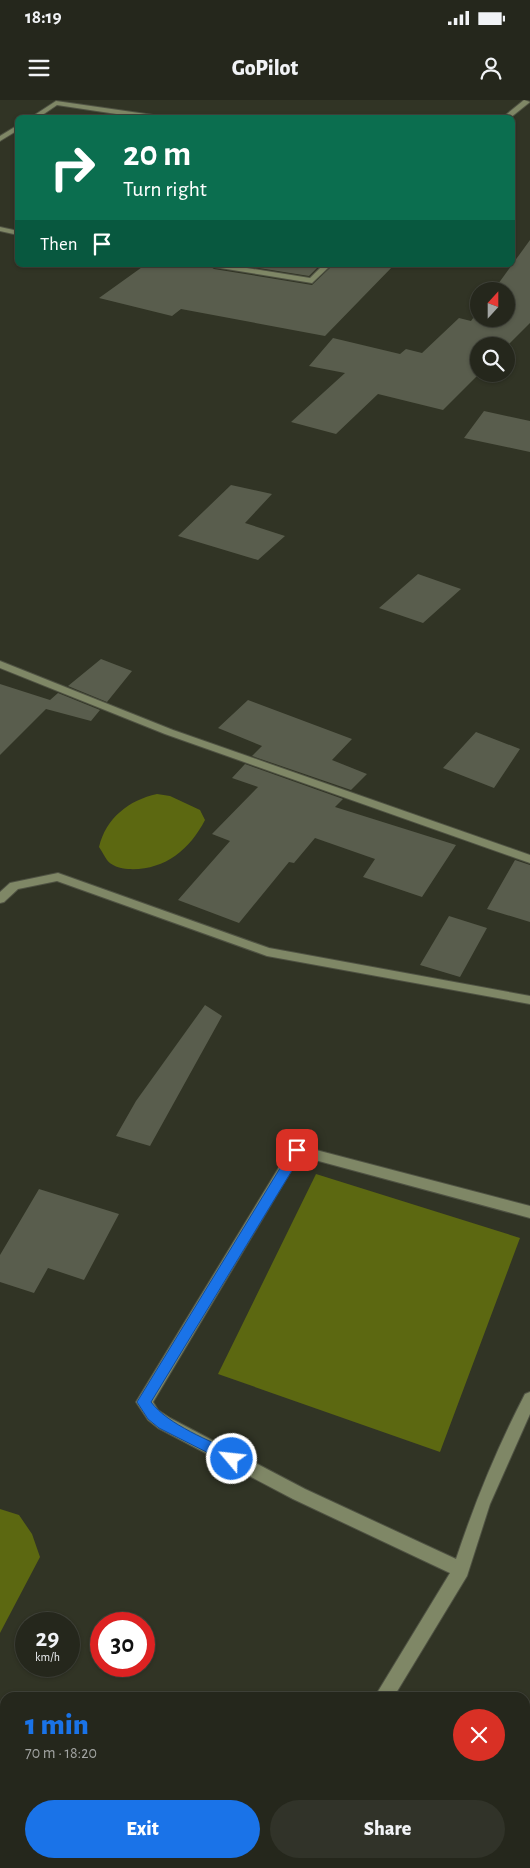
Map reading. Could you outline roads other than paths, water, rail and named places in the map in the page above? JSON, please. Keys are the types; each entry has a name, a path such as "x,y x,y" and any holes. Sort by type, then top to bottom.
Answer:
{"street":[{"path":"508,115 528,100"},
{"path":"37,115 56,102 140,115"},
{"path":"0,139 15,129"},
{"path":"0,229 15,232"},
{"path":"226,267 312,281 325,267"},
{"path":"0,664 169,732 530,859"},
{"path":"0,899 14,886 58,877 267,952 530,1000"},
{"path":"461,1570 299,1494 172,1428 153,1415 144,1402 297,1150 530,1212"},
{"path":"386,1692 461,1570 482,1504 514,1430 530,1399"}]}
